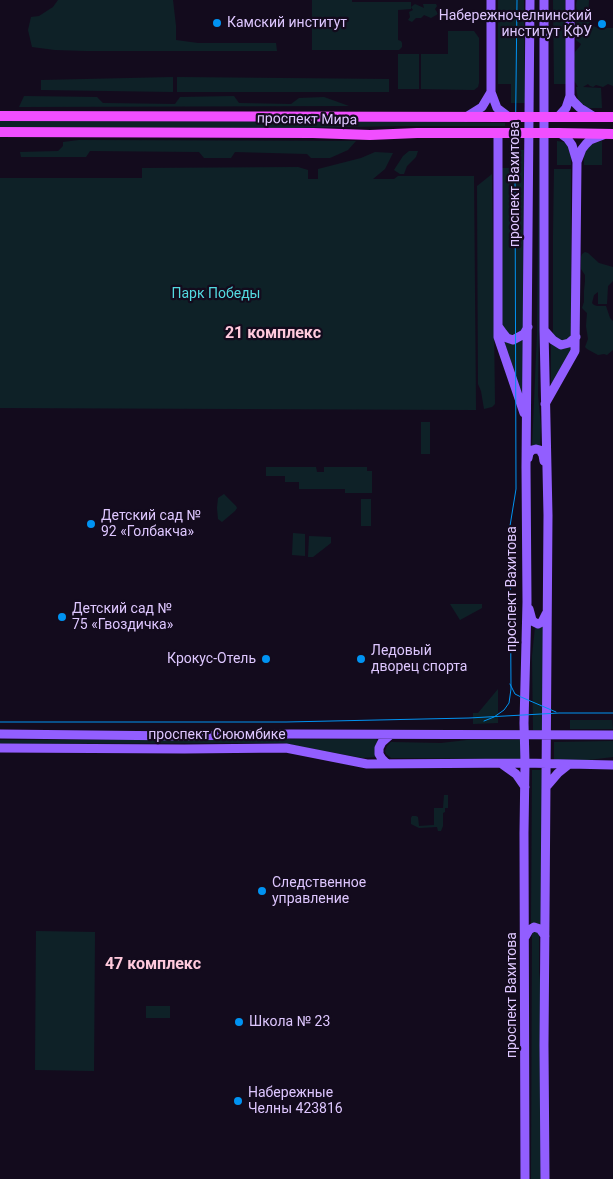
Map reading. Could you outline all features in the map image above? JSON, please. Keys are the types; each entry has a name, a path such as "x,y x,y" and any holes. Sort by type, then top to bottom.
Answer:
{"main road":[{"path":"491,0 491,92 496,108 509,117"},
{"name":"проспект Вахитова","path":"525,1179 524,723 527,602 526,467 530,0"},
{"path":"544,0 544,330 548,515 544,1053 545,1179"},
{"path":"557,117 566,108 570,96 570,0"},
{"path":"466,117 482,107 491,92"},
{"path":"570,96 580,108 592,116"},
{"name":"проспект Мира","path":"0,116 613,117"},
{"name":"проспект Мира","path":"0,132 313,133 370,135 417,133 610,134"},
{"path":"498,133 498,337 527,420"},
{"path":"545,404 575,351 576,336 577,162 572,145 558,133"},
{"path":"577,162 586,144 595,138 610,134"},
{"path":"498,326 502,334 513,340 524,334 528,327"},
{"path":"544,330 553,340 561,345 569,344 576,336"},
{"path":"526,467 529,454 532,450 536,449 540,450 543,455 546,469"},
{"path":"527,602 532,620 538,624 544,620 548,604"},
{"path":"547,722 556,731 568,735"},
{"path":"502,734 514,732 524,723"},
{"name":"проспект Сююмбике","path":"0,734 183,736 502,734 613,736"},
{"path":"387,764 379,754 379,748 382,742 390,735"},
{"name":"проспект Сююмбике","path":"0,748 286,748 367,764 613,765"},
{"path":"502,764 516,774 525,788"},
{"path":"546,787 568,764"},
{"path":"525,937 529,930 534,927 540,929 545,936"}],"green space":[{"path":"58,0 173,0 176,40 198,43 276,43 277,51 86,51 32,47 28,30 31,17 39,16 53,7"},
{"path":"312,0 411,2 411,9 398,10 398,40 401,41 402,47 399,50 312,50"},
{"path":"498,0 524,0 525,103 511,103 511,84 498,84"},
{"path":"553,0 565,0 566,84 554,84"},
{"path":"577,0 589,0 588,17 591,25 598,28 613,28 613,86 608,84 603,87 596,85 593,87 588,84 583,87 601,88 602,108 587,108 582,105 578,100 576,87 578,87 573,79 575,52 581,44 576,40"},
{"path":"415,4 424,8 423,4 436,4 435,9 438,14 431,18 424,15 412,22 408,20 410,17 409,12 413,10 411,7"},
{"path":"448,31 474,31 479,38 479,83 478,87 474,90 421,89 421,54 448,54"},
{"path":"398,54 419,54 419,89 398,89"},
{"path":"173,77 173,92 41,90 41,80"},
{"path":"177,77 389,79 389,92 177,92"},
{"path":"24,96 97,97 103,103 175,104 180,97 234,96 239,103 291,104 299,98 324,97 349,106 19,107"},
{"path":"0,120 397,121 505,123 505,126 294,128 0,127"},
{"path":"79,140 356,141 348,150 330,158 311,158 307,154 235,152 231,158 204,158 199,152 90,151 86,157 21,157 20,152 58,151 63,146 63,142"},
{"path":"539,140 541,140 538,395 541,426 540,447 532,447 537,334"},
{"path":"557,141 564,142 571,149 571,165 557,165"},
{"path":"602,141 602,165 584,165 586,149 592,144"},
{"path":"511,150 524,150 523,400 502,335 502,168 511,168"},
{"path":"409,151 418,151 416,157 407,166 404,174 400,174 394,170 403,156"},
{"name":"Парк Победы","path":"375,152 393,153 385,169 373,179 394,179 398,176 474,176 476,410 0,408 0,178 142,178 142,168 298,167 308,170 308,179 318,179 318,169 361,158"},
{"path":"554,169 571,169 571,336 566,341 561,342 553,334"},
{"path":"492,174 495,404 484,409 478,384 477,186"},
{"path":"585,252 599,263 613,267 613,281 608,286 607,304 598,304 598,292 594,295 592,303 597,306 606,306 613,321 613,350 607,355 598,355 585,347 588,339 587,313 582,308 585,275 581,269 581,257"},
{"path":"551,343 563,348 573,347 551,386"},
{"path":"421,422 430,422 430,454 421,454"},
{"path":"266,467 316,467 317,472 324,472 324,467 367,467 367,471 372,471 372,493 345,493 345,489 299,489 299,482 285,482 285,476 266,476"},
{"path":"224,494 237,508 222,522 218,519 217,508 218,498"},
{"path":"361,499 371,499 371,526 361,526"},
{"path":"293,533 305,534 305,556 292,555"},
{"path":"309,536 331,537 331,543 313,557 308,557"},
{"path":"450,604 482,604 482,608 460,620"},
{"path":"543,626 543,730 533,730 532,656 535,627"},
{"path":"498,689 498,723 473,724 473,713 478,713"},
{"path":"612,717 613,729 570,729 570,720 612,720"},
{"path":"376,739 378,743 377,757 362,758 282,743 0,744 0,740"},
{"path":"467,740 521,740 521,759 391,758 385,751 391,742 441,743"},
{"path":"613,741 613,757 580,761 554,760 554,742"},
{"path":"532,770 543,770 542,926 537,923 531,926"},
{"path":"444,795 448,795 448,808 445,808 443,813 441,831 438,831 437,827 419,828 411,824 412,816 416,816 418,817 419,826 434,825 434,808 443,808"},
{"path":"36,931 95,932 94,1071 35,1070"},
{"path":"537,932 539,935 539,972 542,994 541,1179 531,1179 532,934"},
{"path":"146,1006 170,1006 170,1018 146,1018"}],"tram line":[{"path":"484,721 504,710 509,703 511,689 510,526 516,489 515,172 517,0"},
{"path":"510,684 515,694 556,712"},
{"path":"0,722 286,722 613,713"}],"place":[{"name":"Камский институт","path":"217,23"},
{"name":"Набережночелнинский институт КФУ","path":"602,24"},
{"name":"Детский сад № 92 «Голбакча»","path":"91,524"},
{"name":"Детский сад № 75 «Гвоздичка»","path":"62,617"},
{"name":"Крокус-Отель","path":"266,659"},
{"name":"Ледовый дворец спорта","path":"361,659"},
{"name":"Следственное управление","path":"262,891"},
{"name":"Школа № 23","path":"239,1022"},
{"name":"Набережные Челны 423816","path":"238,1101"}],"district":[{"name":"21 комплекс","path":"273,334"},
{"name":"47 комплекс","path":"153,965"}]}
